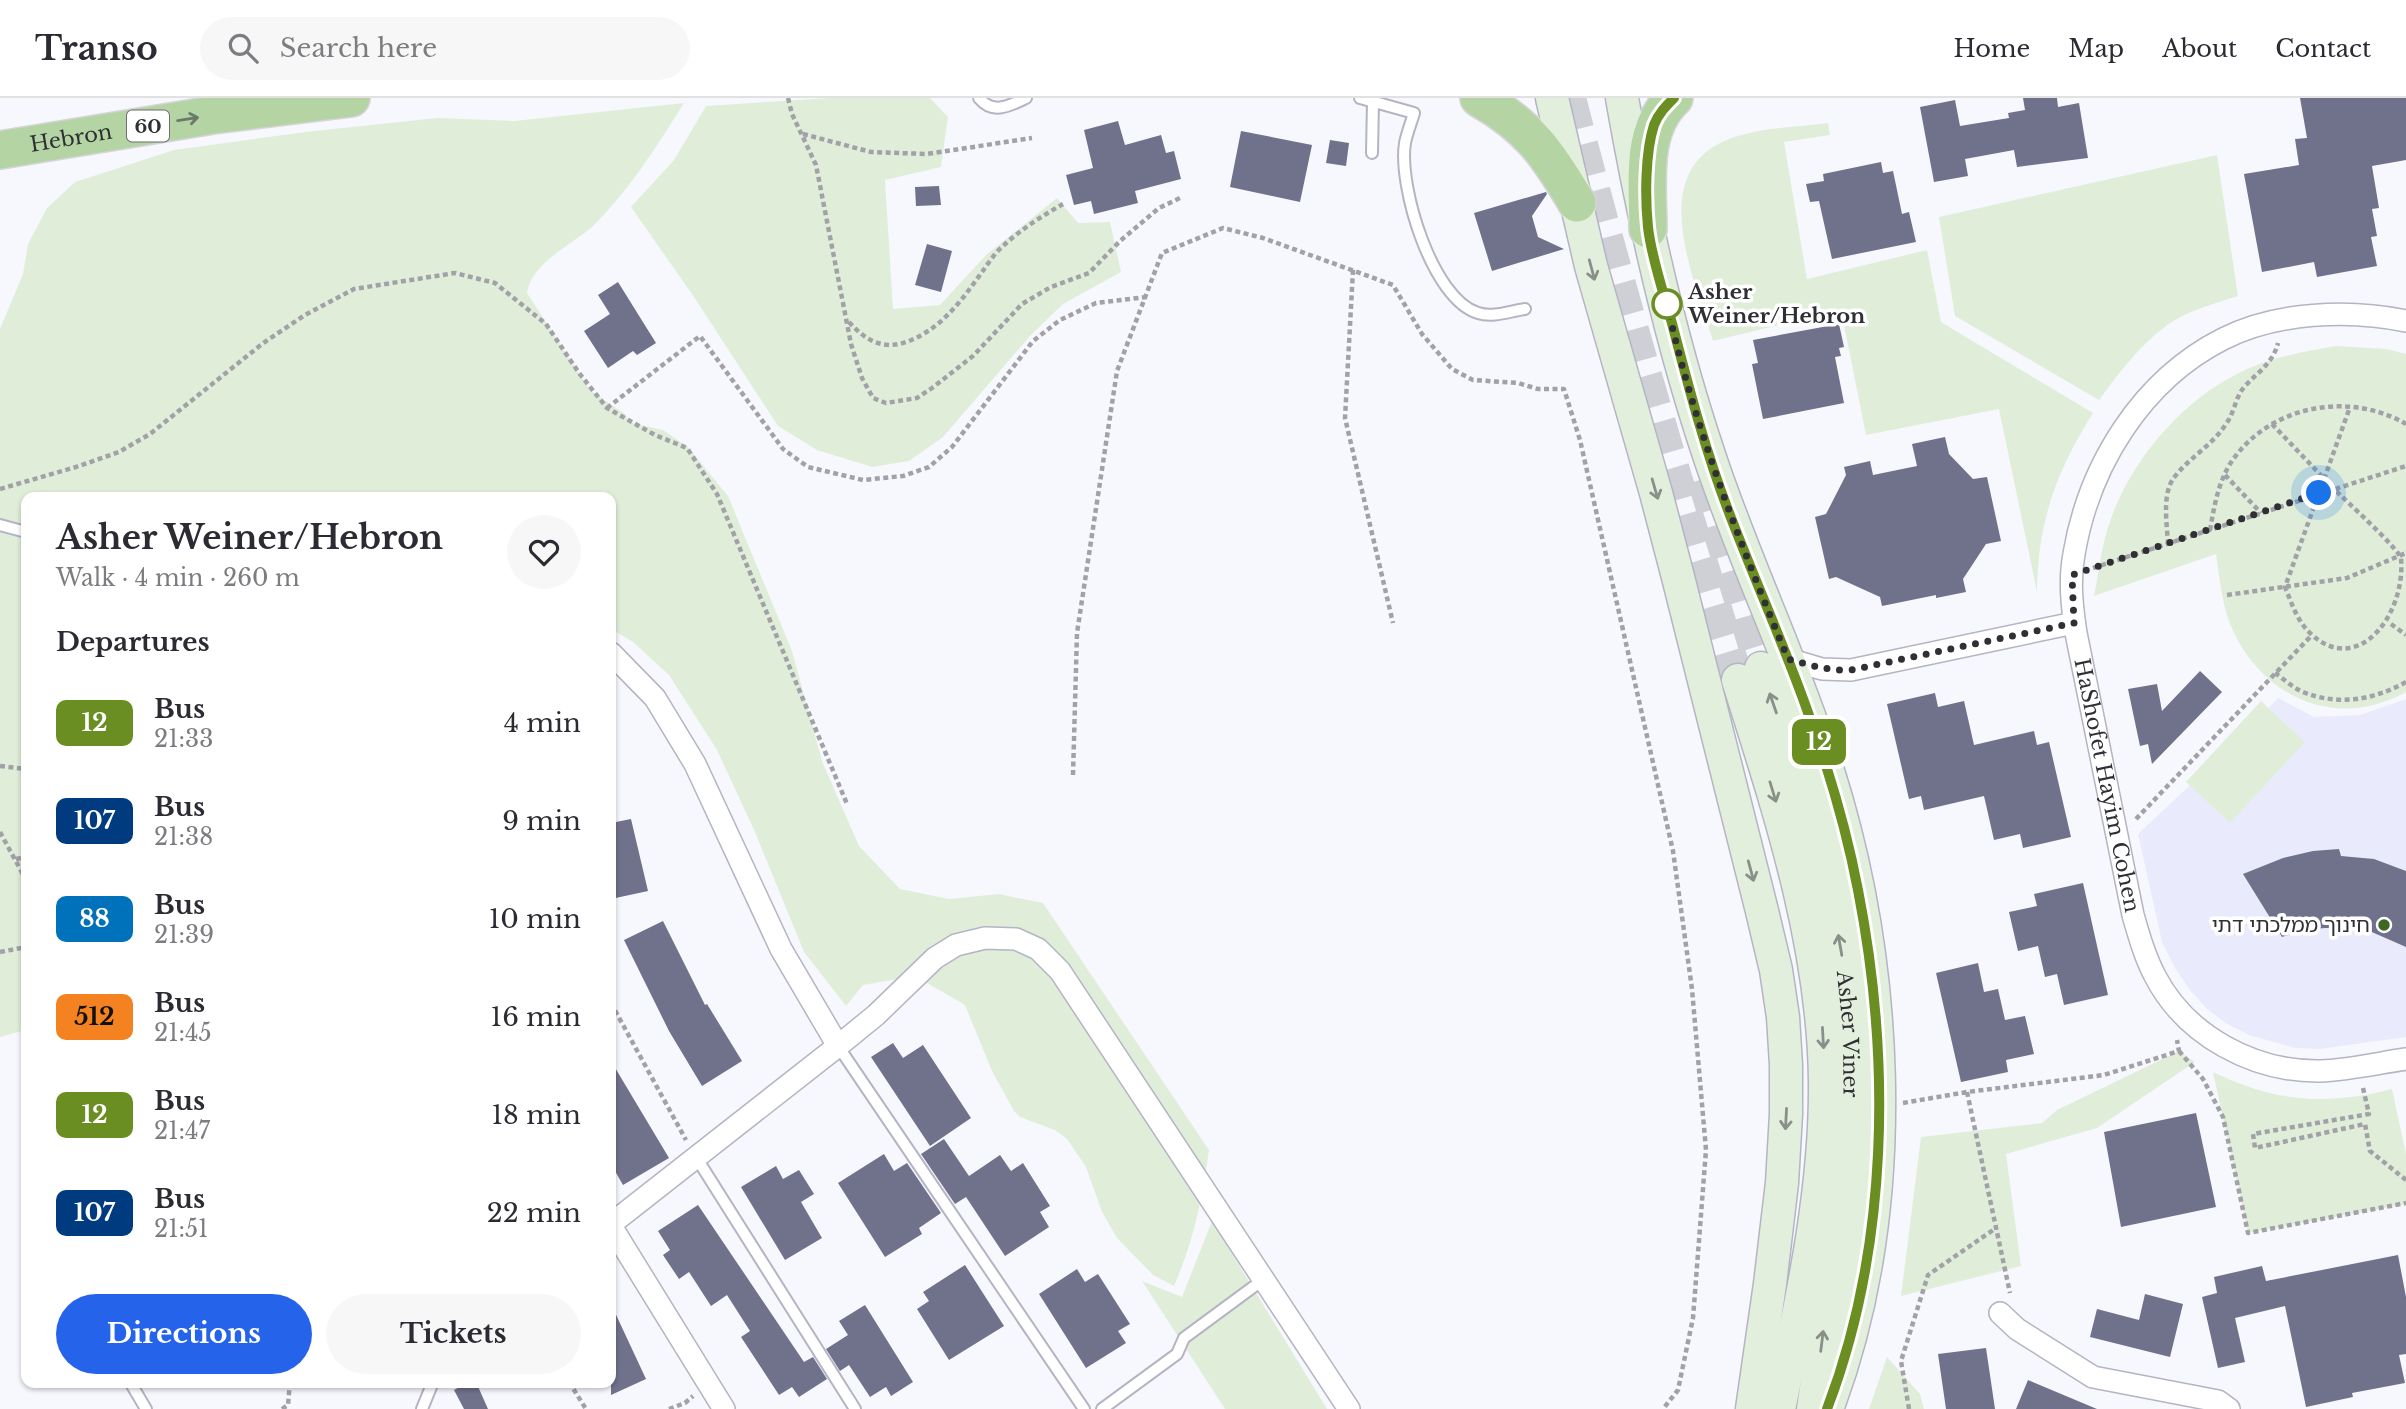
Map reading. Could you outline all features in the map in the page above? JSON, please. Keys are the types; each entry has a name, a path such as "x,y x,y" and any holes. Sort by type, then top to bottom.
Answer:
{"highway":[{"name":"Hebron","path":"6,153 213,115 351,98"},
{"path":"1479,98 1510,117 1534,138 1577,203"},
{"path":"1648,229 1651,139 1660,114 1674,98"}],"main road":[{"path":"1552,98 1591,266 1656,493 1776,970 1783,1017 1786,1102 1782,1183 1752,1409"},
{"path":"1622,98 1648,229 1686,380 1727,507 1762,669 1819,744 1844,824 1876,1000 1878,1108 1868,1250 1841,1372 1827,1409"},
{"name":"Asher Viner","path":"1762,669 1776,802 1814,961 1823,1035 1824,1118 1818,1179 1811,1238 1779,1409"},
{"name":"Asher Viner","path":"1762,669 1799,779 1828,879 1842,954 1850,1030 1852,1115 1848,1172 1813,1409"}],"street":[{"name":"HaShofet Hayim Cohen","path":"2406,321 2346,315 2278,321 2224,338 2192,357 2163,381 2136,411 2114,443 2095,479 2081,517 2072,575 2074,623 2133,915 2143,949 2156,978 2173,1004 2193,1025 2216,1042 2240,1055 2266,1064 2320,1071 2406,1059"},
{"path":"1762,669 1851,670 2074,623"},
{"path":"616,658 655,698 695,764 781,949 838,1046"},
{"path":"616,1221 876,1015 935,958 956,945 985,937 1016,939 1038,949 1060,971 1349,1409"},
{"path":"616,1233 724,1409"},
{"path":"2000,1313 2017,1329 2093,1377 2218,1401 2229,1409"}],"lane":[{"path":"979,98 985,105 995,109 1026,98"},
{"path":"1360,98 1415,113 1405,144 1405,170 1411,205 1425,246 1445,286 1461,304 1477,313 1492,315 1525,309"},
{"path":"1372,153 1373,102"},
{"path":"0,525 21,531"},
{"path":"838,1046 1084,1409"},
{"path":"696,1157 855,1409"},
{"path":"1102,1409 1177,1354 1184,1338 1264,1279"},
{"path":"134,1388 146,1409"},
{"path":"422,1409 431,1388"}],"path":[{"path":"788,98 792,114 816,165 851,344 862,378 873,398 886,403 917,398 973,356 1022,304 1051,287 1089,273 1120,241 1159,208 1180,198"},
{"path":"803,134 871,152 927,154 1032,138"},
{"path":"848,321 860,334 875,344 896,346 931,331 956,305 1000,248 1037,219 1063,204"},
{"path":"1073,775 1077,633 1112,399 1117,371 1162,253 1223,228 1264,237 1393,285 1422,334 1452,369 1473,380 1518,383 1538,389 1564,389 1580,440 1672,851 1692,989 1706,1150 1693,1318 1678,1390 1663,1409"},
{"path":"1353,271 1345,418 1393,623"},
{"path":"0,489 118,452 149,434 261,344 305,315 354,289 455,273 495,283 546,324 607,408 655,435 687,448 717,494 847,804"},
{"path":"607,408 700,336 783,449 808,467 863,480 903,476 929,467 952,447 1033,341 1060,320 1096,303 1146,296"},
{"path":"2168,544 2167,498 2172,481 2216,438 2229,422 2235,400 2243,388 2270,363 2278,346 2278,321"},
{"path":"2210,530 2216,494 2231,464 2251,439 2272,424 2304,410 2334,405 2384,413 2406,424"},
{"path":"2350,407 2286,587 2297,616 2312,635 2329,645 2348,647 2367,643 2383,634 2396,619"},
{"path":"2272,424 2334,489 2403,555 2404,590"},
{"path":"2072,575 2406,466"},
{"path":"2225,475 2261,513"},
{"path":"2227,596 2352,577 2403,555"},
{"path":"2391,624 2406,635"},
{"path":"2117,838 2312,635"},
{"path":"2275,673 2301,691 2332,700 2361,699 2389,692 2406,682"},
{"path":"0,766 21,768"},
{"path":"0,832 21,870"},
{"path":"0,848 9,846"},
{"path":"16,859 21,858"},
{"path":"0,952 21,948"},
{"path":"2173,1004 2179,1051 2203,1079 2223,1117 2248,1233 2406,1203"},
{"path":"616,1012 696,1157"},
{"path":"1878,1108 1967,1092 2104,1075 2179,1051"},
{"path":"2357,1066 2369,1114 2253,1134 2255,1148 2365,1124 2370,1151 2406,1180"},
{"path":"1967,1092 2014,1310 2000,1313"},
{"path":"1909,1409 1901,1361 1928,1275 1996,1228"},
{"path":"282,1409 288,1405 289,1388"},
{"path":"573,1388 586,1409"}],"shaded area":[{"path":"2278,698 2314,717 2360,715 2406,699 2406,1037 2320,1049 2295,1048 2249,1035 2227,1024 2207,1009 2175,968 2162,942 2138,834 2239,739"}],"green space":[{"path":"829,98 930,98 948,117 941,167 885,180 893,309 940,305 986,255 1057,198 1078,223 1110,222 1121,272 1063,304 1030,336 943,437 909,461 872,467 817,450 778,426 694,297 631,207 674,160 706,106"},
{"path":"684,103 619,197 594,225 545,263 530,282 527,293 590,390 625,414 629,422 663,430 688,447 728,496 792,651 822,761 859,846 900,889 949,899 999,894 1043,903 1209,1150 1196,1220 1174,1286 1153,1275 1117,1238 1102,1212 1086,1167 1067,1139 1055,1130 1020,1117 1014,1111 992,1071 965,1005 915,976 863,985 846,1006 804,952 755,832 717,750 669,675 633,642 616,632 616,492 21,492 21,1031 0,1037 0,329 23,274 28,244 47,208 75,182 174,150 437,118 514,121"},
{"path":"1828,123 1830,135 1784,142 1807,279 1927,250 1941,322 2093,413 2059,477 2045,520 2037,592 1999,409 1866,435 1841,310 1713,341 1695,286 1682,225 1682,196 1690,171 1708,150 1738,136 1771,129"},
{"path":"2217,155 2238,296 2191,312 2166,326 2138,351 2099,400 1955,316 1939,217"},
{"path":"2336,346 2387,349 2406,354 2406,692 2381,703 2356,708 2331,708 2307,702 2285,691 2265,676 2248,657 2230,624 2216,554 2094,596 2103,545 2124,488 2155,442 2174,421 2216,386 2251,367"},
{"path":"2261,701 2305,742 2230,823 2186,782"},
{"path":"2179,1051 2195,1062 2097,1128 2006,1154 2021,1266 1901,1296 1921,1137 2042,1123 2057,1110"},
{"path":"2213,1072 2258,1090 2301,1098 2345,1098 2392,1089 2406,1154 2406,1204 2248,1233"},
{"path":"1212,1221 1327,1409 1225,1409 1142,1281 1182,1297"},
{"path":"1887,1357 1920,1394 1924,1409 1869,1409"}],"building":[{"path":"2023,98 2057,98 2058,107 2079,103 2088,158 2017,167 2014,150 1965,159 1968,176 1934,182 1920,107 1955,100 1960,126 2009,118 2008,113 2025,110"},
{"path":"2300,98 2406,98 2406,160 2372,166 2379,208 2372,209 2377,236 2371,237 2377,266 2317,277 2314,262 2262,272 2244,174 2299,165 2295,139 2307,138"},
{"path":"1118,121 1125,145 1161,135 1166,153 1174,151 1181,179 1135,191 1138,203 1094,214 1091,201 1074,205 1066,175 1093,168 1084,130"},
{"path":"1241,131 1312,145 1300,202 1230,187"},
{"path":"1330,140 1349,143 1346,166 1326,163"},
{"path":"1881,162 1883,173 1893,171 1902,214 1909,212 1916,242 1832,259 1819,201 1810,202 1806,184 1824,181 1823,174"},
{"path":"939,186 941,205 916,206 915,187"},
{"path":"1546,192 1532,216 1538,237 1564,249 1492,271 1474,213"},
{"path":"927,244 952,251 941,292 915,285"},
{"path":"618,282 656,343 637,355 633,351 608,368 584,331 610,314 598,295"},
{"path":"1839,324 1844,347 1839,348 1841,356 1835,357 1844,403 1763,419 1752,364 1758,363 1753,340"},
{"path":"1945,437 1949,454 1973,479 1987,477 2001,541 1986,544 1963,579 1966,592 1882,606 1880,597 1836,577 1829,579 1815,517 1826,514 1846,475 1844,467 1870,461 1873,475 1917,466 1912,444"},
{"path":"2200,671 2222,692 2152,764 2148,744 2140,746 2128,689 2157,684 2162,711"},
{"path":"1935,693 1938,707 1964,701 1974,745 2034,731 2037,745 2049,742 2071,837 2023,848 2020,834 1994,840 1984,796 1924,810 1921,796 1909,799 1887,704"},
{"path":"631,819 648,891 616,898 616,822"},
{"path":"2339,849 2341,856 2374,859 2406,871 2406,947 2365,929 2304,930 2282,937 2243,874 2283,858 2313,851"},
{"path":"2083,883 2108,995 2064,1005 2057,974 2045,977 2038,946 2018,951 2009,912 2037,906 2034,894"},
{"path":"663,921 705,1005 707,1004 742,1061 702,1086 669,1031 624,940"},
{"path":"1978,963 1984,992 1998,989 2005,1020 2025,1016 2034,1054 2006,1060 2008,1072 1961,1082 1936,973"},
{"path":"893,1043 903,1058 923,1045 971,1118 930,1146 871,1057"},
{"path":"616,1069 669,1158 623,1185 616,1173"},
{"path":"2196,1113 2216,1207 2121,1227 2104,1132"},
{"path":"944,1139 969,1176 1000,1155 1011,1171 1023,1163 1050,1206 1040,1212 1049,1227 1005,1256 966,1197 955,1204 921,1154"},
{"path":"884,1154 894,1171 907,1163 941,1213 919,1228 922,1234 885,1257 838,1183"},
{"path":"776,1166 783,1179 799,1170 814,1194 801,1202 822,1238 785,1260 741,1187"},
{"path":"698,1205 804,1362 813,1357 827,1379 799,1397 792,1387 779,1395 741,1337 750,1331 727,1295 711,1306 689,1272 679,1279 663,1255 670,1250 658,1231"},
{"path":"2398,1255 2406,1297 2406,1354 2399,1355 2405,1383 2352,1393 2353,1397 2306,1407 2285,1306 2235,1318 2245,1362 2218,1368 2202,1297 2217,1293 2214,1277 2262,1266 2266,1281"},
{"path":"965,1265 1004,1326 949,1360 917,1309 929,1301 923,1292"},
{"path":"1077,1269 1085,1282 1098,1274 1130,1324 1118,1331 1126,1343 1086,1368 1039,1294"},
{"path":"2145,1294 2183,1304 2170,1357 2090,1337 2097,1309 2139,1320"},
{"path":"865,1305 913,1382 891,1396 886,1387 870,1397 849,1365 840,1371 826,1349 848,1335 839,1321"},
{"path":"616,1315 646,1379 611,1395 611,1388 616,1388"},
{"path":"1986,1348 1995,1409 1946,1409 1938,1354"},
{"path":"2028,1380 2097,1409 2016,1409"},
{"path":"479,1388 488,1409 464,1409 454,1390"}],"tunnel":[{"path":"1570,98 1650,390 1738,680"},
{"path":"1703,479 1761,668"}],"bus line":[{"name":"12","path":"1674,98 1660,114 1651,139 1648,229 1686,380 1708,451 1760,593 1805,703 1844,824 1876,1000 1878,1108 1875,1181 1868,1250 1856,1314 1841,1372 1827,1409"}],"place":[{"name":"Asher Weiner/Hebron","path":"1667,304"},
{"name":"חינוך ממלכתי דתי","path":"2384,925"}],"route":[{"path":"1667,304 1686,380 1727,507 1788,659 1822,669 1851,670 2074,623 2072,575 2319,493"}]}
